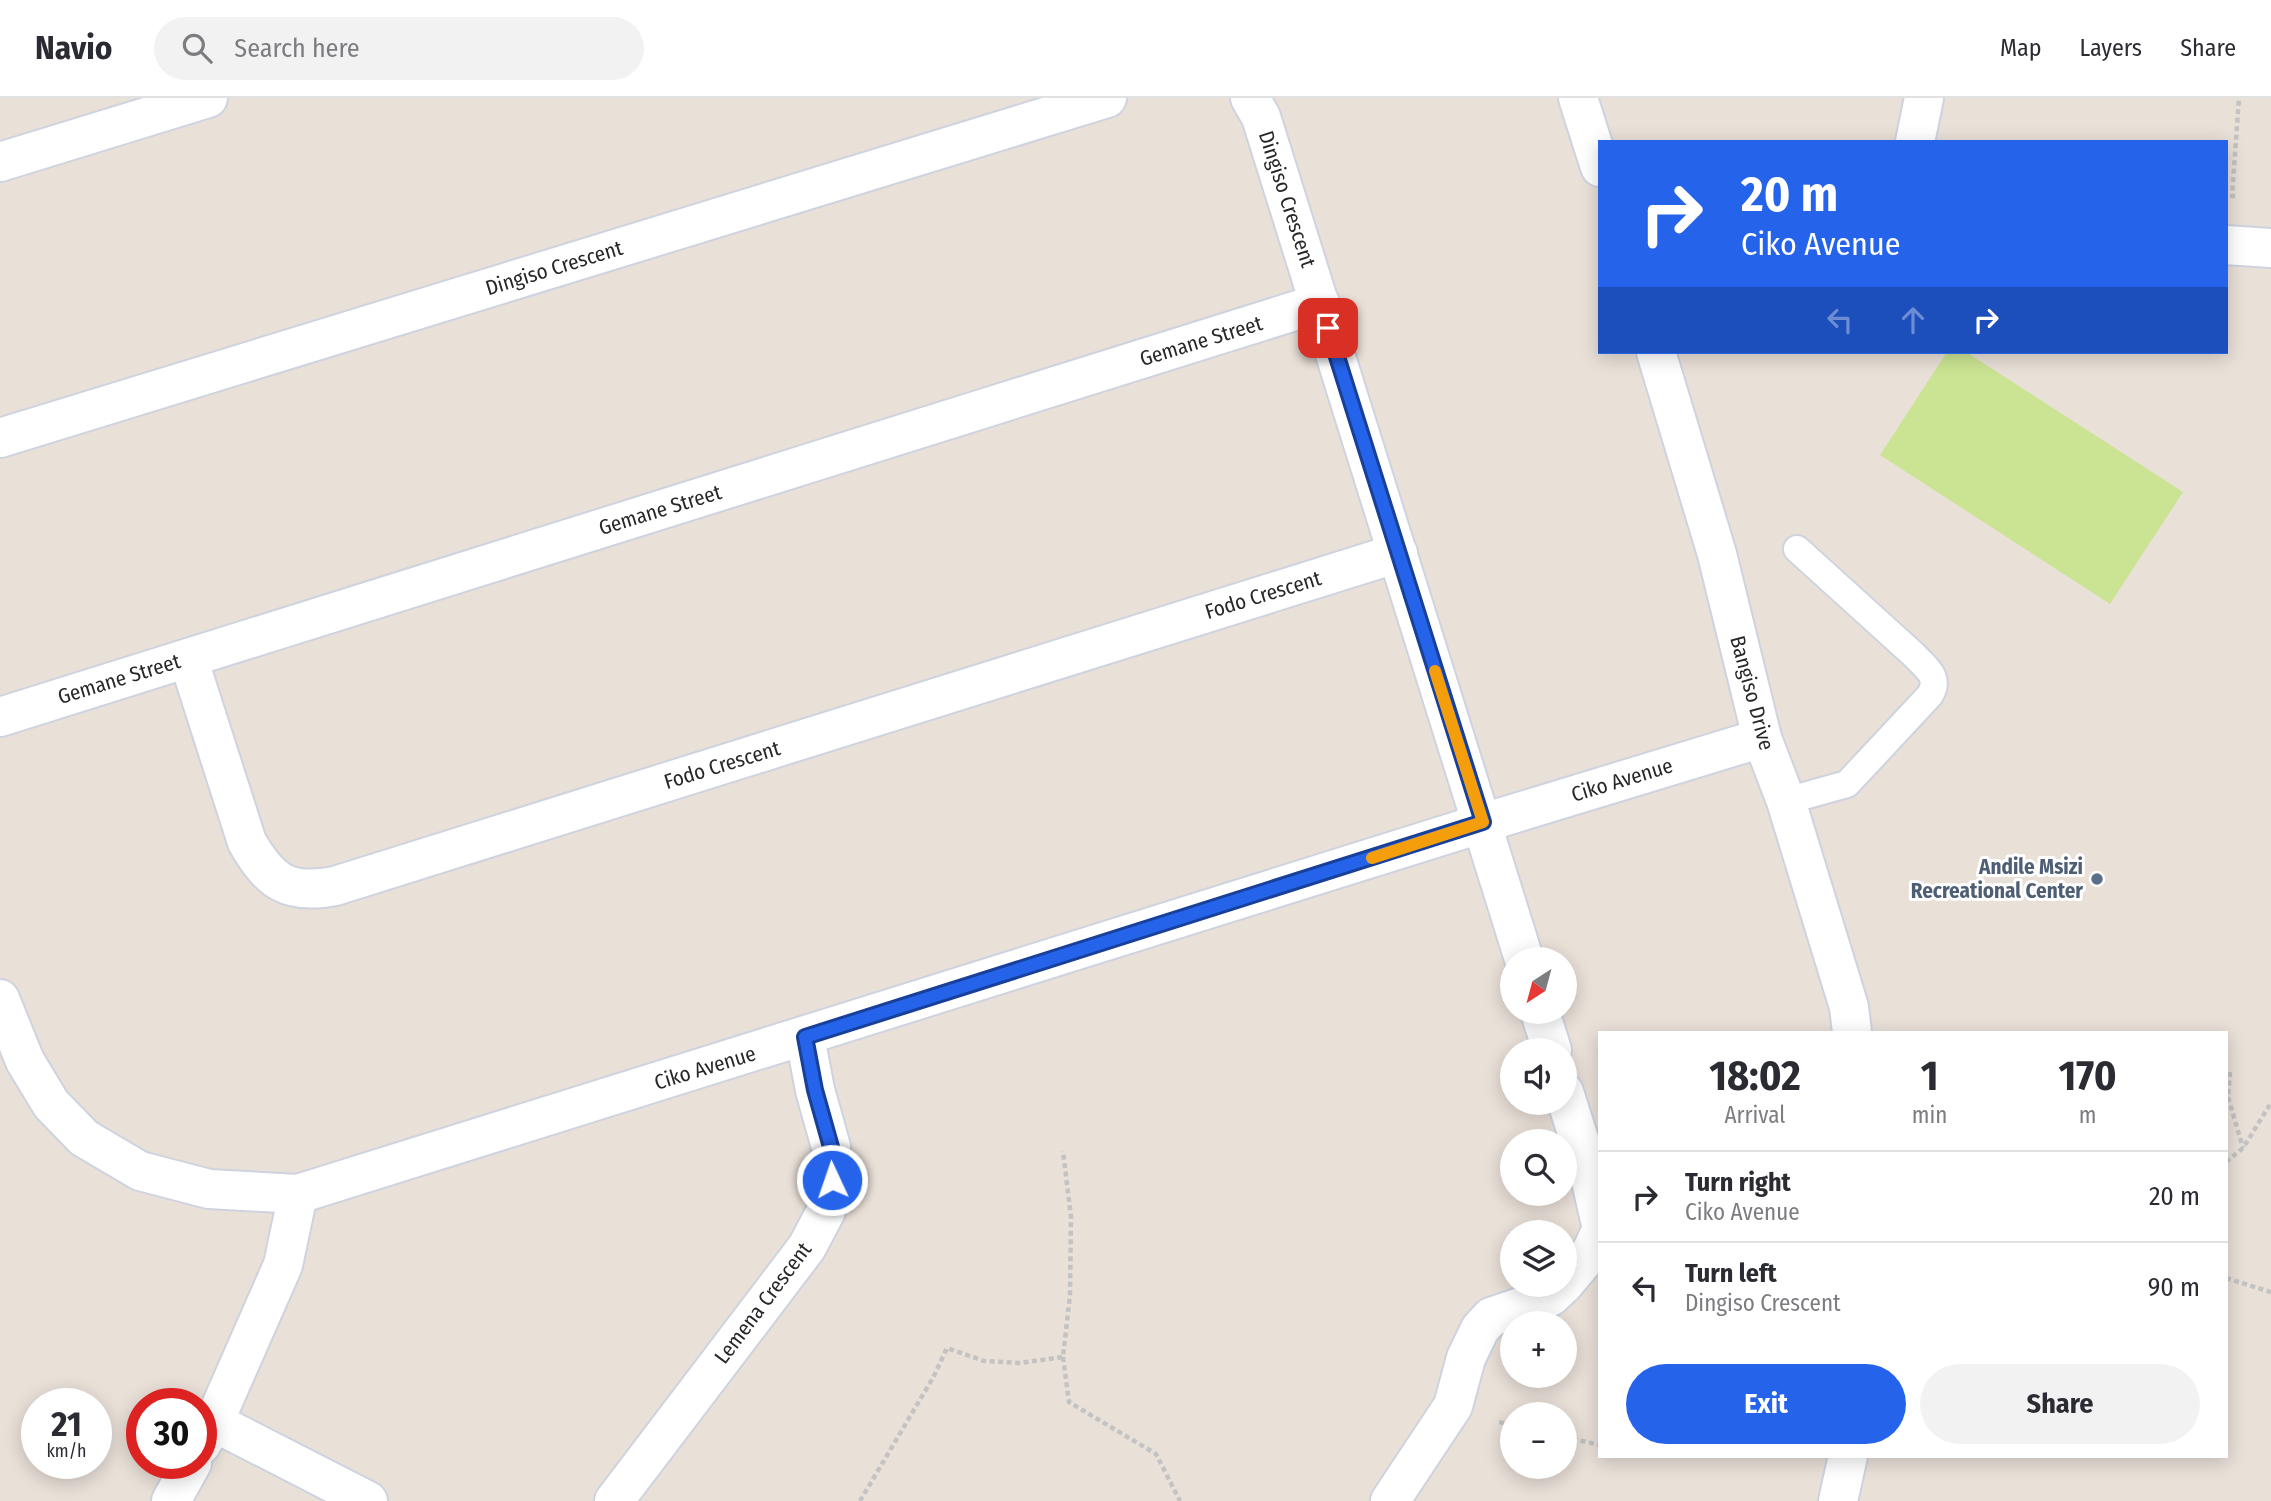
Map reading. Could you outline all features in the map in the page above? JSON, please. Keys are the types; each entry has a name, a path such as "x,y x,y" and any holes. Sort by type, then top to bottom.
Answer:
{"street":[{"path":"0,162 208,98"},
{"name":"Dingiso Crescent","path":"0,439 1107,98"},
{"name":"Dingiso Crescent","path":"1250,98 1261,117 1483,822"},
{"path":"1578,98 1598,161"},
{"path":"1915,140 1924,98"},
{"path":"2228,245 2271,248"},
{"name":"Gemane Street","path":"0,717 1320,303"},
{"name":"Bangiso Drive","path":"1657,354 1717,554 1762,738 1786,801 1849,1007 1852,1031"},
{"name":"Fodo Crescent","path":"188,658 247,842 259,863 271,876 292,887 314,890 335,886 1398,553"},
{"name":"Ciko Avenue","path":"0,999 31,1072 51,1104 84,1138 140,1171 209,1189 298,1194 1483,822 1762,738"},
{"path":"1483,822 1520,947"},
{"name":"Lemena Crescent","path":"614,1501 807,1247 826,1210 832,1180 831,1147 815,1090 805,1037"},
{"path":"1571,1115 1598,1211"},
{"path":"217,1412 284,1265 298,1194"},
{"path":"1577,1269 1591,1252 1598,1237"},
{"path":"1390,1501 1453,1406 1466,1358 1480,1329 1491,1317 1550,1297"},
{"path":"217,1438 368,1501"},
{"path":"1838,1501 1847,1458"},
{"path":"171,1501 183,1479"}],"lane":[{"path":"1786,801 1847,784 1930,695 1935,681 1931,672 1914,655 1797,549"}],"path":[{"path":"2232,195 2239,98"},
{"path":"2230,1072 2228,1097 2243,1148"},
{"path":"2228,1160 2243,1148 2271,1103"},
{"path":"1063,1151 1070,1217 1070,1295 1063,1357 1069,1402 1156,1454 1180,1501"},
{"path":"2228,1279 2271,1292"},
{"path":"860,1501 934,1376 947,1348 984,1361 1020,1363 1063,1357"},
{"path":"1577,1440 1598,1445"}],"green space":[{"path":"1946,354 1969,354 2183,492 2110,604 1880,455"}],"slow traffic":[{"path":"1372,858 1483,822 1435,671"}],"place":[{"name":"Andile Msizi Recreational Center","path":"2097,879"}],"route":[{"path":"832,1180 831,1147 815,1090 805,1037 1483,822 1328,328"}]}
